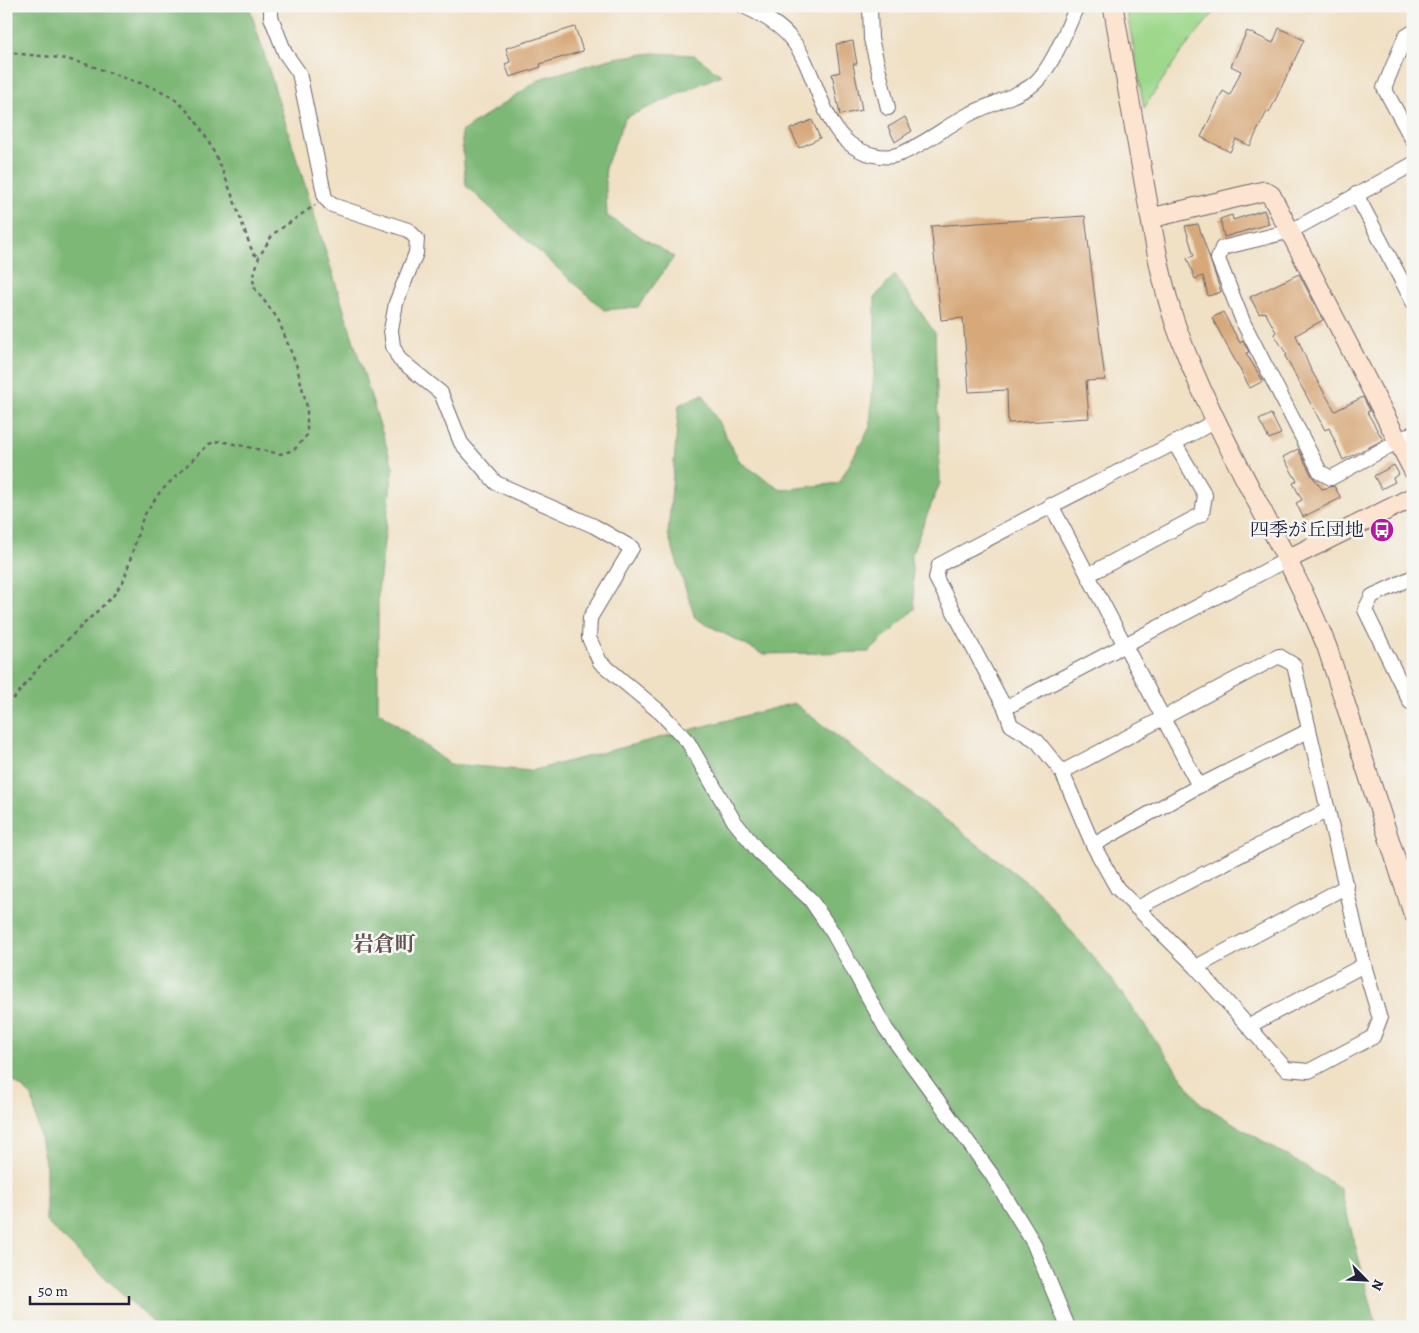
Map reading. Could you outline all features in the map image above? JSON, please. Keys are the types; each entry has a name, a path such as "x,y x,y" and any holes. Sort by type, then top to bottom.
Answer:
{"street":[{"path":"270,6 271,17 285,53 299,74 325,198 332,205 408,230 417,239 416,253 396,302 391,330 393,346 399,359 441,393 461,443 496,483 594,526 632,548 590,618 589,638 600,662 660,712 688,742 734,822 759,852 810,899 833,932 886,1029 992,1175 1033,1242 1068,1327"},
{"path":"743,6 778,25 793,40 807,66 830,121 846,141 860,152 883,157 900,154 968,115 1032,85 1044,71 1067,30 1075,7"},
{"path":"870,6 871,38 888,108"},
{"path":"1113,6 1162,279 1175,324 1216,421 1288,559 1327,647 1413,913"},
{"path":"1413,32 1405,37 1384,88 1413,141"},
{"path":"1405,438 1331,478 1320,472 1244,324 1218,259 1222,248 1291,231 1413,164"},
{"path":"1151,218 1264,190 1271,194 1405,438 1413,470"},
{"path":"1356,194 1413,302"},
{"path":"1062,772 1279,656 1294,665 1364,965 1380,1019 1372,1036 1309,1070 1286,1069 1196,967 1117,888 1094,845 1062,772 1049,753 1037,741 1011,725 1005,708 936,578 939,564 1051,505 1175,444 1216,421"},
{"path":"1088,574 1202,514 1205,496 1175,444"},
{"path":"1005,708 1288,559 1413,497"},
{"path":"1051,505 1199,786"},
{"path":"1413,577 1372,596 1365,610 1410,702 1413,702"},
{"path":"1094,845 1199,786 1308,731"},
{"path":"1136,908 1328,810"},
{"path":"1196,967 1347,886"},
{"path":"1249,1026 1364,965"}],"path":[{"path":"6,51 17,54 59,58 96,67 164,93 183,107 200,127 215,156 251,248 254,254 260,257"},
{"path":"6,704 15,697 40,666 113,596 124,580 143,517 160,492 209,444 220,441 280,454 294,450 307,435 307,407 297,367 278,319 254,284 260,257 273,234 325,198"}],"green space":[{"path":"6,6 249,6 393,467 378,593 378,711 450,764 531,771 794,703 1038,891 1112,980 1200,1103 1340,1188 1377,1327 158,1327 46,1222 46,1168 32,1096 6,1075"},
{"path":"1126,6 1219,6 1179,55 1144,108"},
{"path":"653,53 694,55 721,75 625,118 605,168 607,216 674,257 638,307 604,310 466,186 461,132 542,78 614,58"},
{"path":"895,275 935,333 940,483 911,555 915,609 869,652 762,654 695,618 668,534 679,405 703,394 740,462 782,490 839,483 870,427 875,359 875,297"}],"building":[{"path":"575,27 583,51 540,64 541,67 510,77 505,64 510,62 506,48"},
{"path":"1279,28 1304,40 1269,113 1267,111 1250,146 1236,139 1230,152 1201,137 1223,91 1230,95 1241,71 1231,66 1247,31 1273,43"},
{"path":"853,41 857,64 853,64 862,110 840,115 832,74 840,72 836,44"},
{"path":"905,117 912,131 895,142 888,127"},
{"path":"812,120 820,138 799,148 790,129"},
{"path":"1264,210 1269,224 1224,237 1220,219 1232,215 1233,220"},
{"path":"1085,216 1105,380 1086,381 1089,418 1008,423 1007,390 969,392 963,318 941,320 931,226"},
{"path":"1198,224 1221,292 1208,296 1203,276 1195,279 1187,258 1194,256 1185,226"},
{"path":"1299,274 1323,320 1296,335 1310,368 1335,411 1363,397 1370,411 1367,412 1383,440 1343,460 1329,428 1325,430 1285,356 1287,355 1274,334 1276,332 1265,312 1259,314 1250,297"},
{"path":"1223,312 1240,343 1243,341 1249,352 1246,353 1263,381 1250,388 1212,318"},
{"path":"1271,414 1281,434 1269,439 1259,420"},
{"path":"1298,449 1312,476 1322,489 1334,486 1341,498 1303,517 1296,503 1302,500 1293,483 1297,481 1283,457"},
{"path":"1394,465 1399,474 1393,478 1395,482 1381,489 1374,476"}],"place":[{"name":"四季が丘団地","path":"1382,530"}],"district":[{"name":"岩倉町","path":"384,944"}]}
